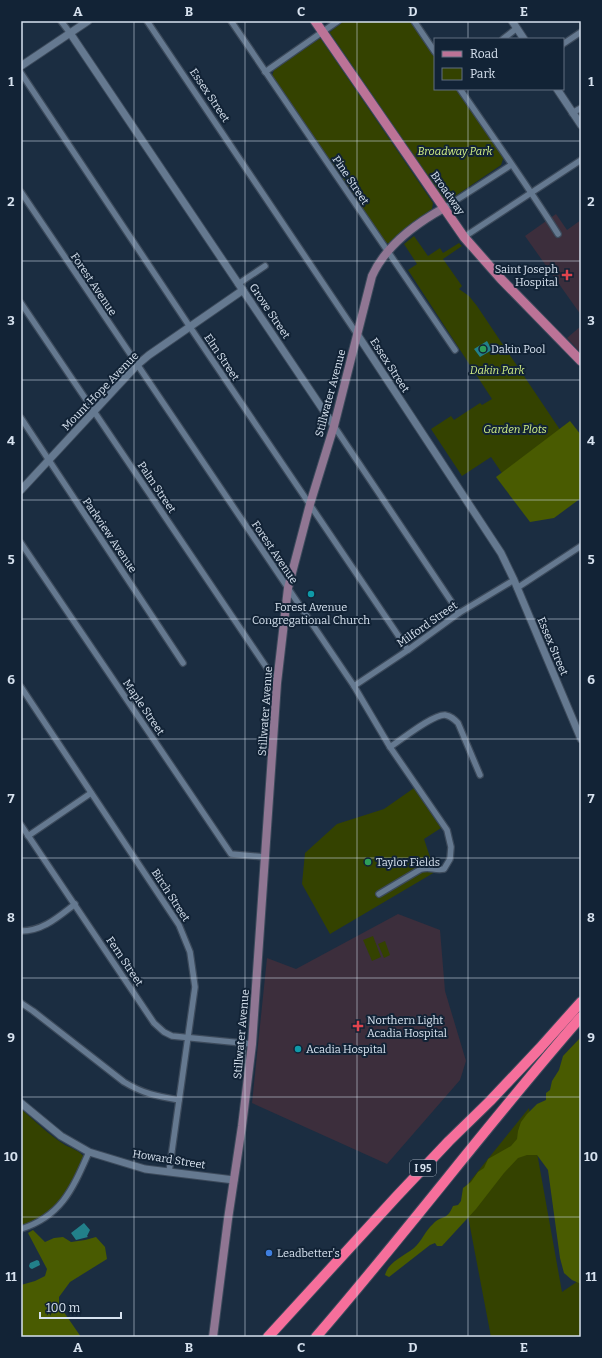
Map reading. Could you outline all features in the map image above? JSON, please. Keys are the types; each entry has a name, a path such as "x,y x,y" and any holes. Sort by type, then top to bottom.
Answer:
{"highway":[{"name":"I 95","path":"268,1337 397,1196 449,1141 490,1101 581,1002"},
{"name":"I 95","path":"316,1337 400,1238 581,1017"}],"main road":[{"name":"Broadway","path":"315,21 464,237 501,279 581,361"},
{"name":"Stillwater Avenue","path":"213,1337 252,1044 277,683 288,588 310,504 334,426 372,276 376,266 387,251 401,237 444,208"}],"street":[{"name":"Grove Street","path":"62,21 459,613"},
{"path":"21,66 88,21"},
{"name":"Essex Street","path":"147,21 357,334 501,553 514,580 581,739"},
{"name":"Pine Street","path":"231,21 455,350"},
{"path":"265,72 338,21"},
{"path":"414,21 434,51"},
{"path":"512,21 523,38"},
{"path":"503,38 517,28"},
{"path":"564,43 581,32"},
{"name":"Elm Street","path":"21,73 190,328 408,650"},
{"path":"461,90 511,165 532,193 558,234"},
{"path":"558,90 581,125"},
{"path":"572,113 581,108"},
{"path":"464,237 581,160"},
{"name":"Stillwater Avenue","path":"444,208 511,165"},
{"name":"Forest Avenue","path":"21,192 354,686 390,747 446,830 451,847 450,859 444,869 437,870 428,867 420,869 379,894"},
{"path":"238,284 265,266"},
{"name":"Mount Hope Avenue","path":"21,490 137,365 243,290"},
{"name":"Palm Street","path":"21,303 277,683"},
{"name":"Parkview Avenue","path":"21,418 183,663"},
{"name":"Maple Street","path":"21,543 231,854 265,857"},
{"path":"517,588 581,546"},
{"name":"Milford Street","path":"354,686 408,650 459,613 514,580"},
{"name":"Birch Street","path":"21,687 179,924 190,952 195,987 170,1172"},
{"path":"390,747 435,717 445,715 452,717 458,723 480,775"},
{"path":"28,836 91,793"},
{"name":"Fern Street","path":"21,825 154,1023 164,1032 172,1036 252,1044"},
{"path":"21,931 39,928 49,924 75,904"},
{"path":"21,1003 124,1082 138,1091 153,1096 179,1100"},
{"name":"Howard Street","path":"21,1103 50,1128 89,1152 145,1169 234,1180"},
{"path":"21,1229 33,1225 57,1209 74,1186 89,1152"}],"shaded area":[{"name":"Saint Joseph Hospital","path":"556,214 567,230 581,220 581,315 525,236"},
{"path":"581,326 581,353 567,338"},
{"name":"Dakin Pool","path":"487,341 492,350 480,357 474,349"},
{"name":"Northern Light Acadia Hospital","path":"398,914 440,930 445,991 466,1061 460,1080 387,1164 252,1103 267,958 296,969"},
{"path":"84,1223 90,1230 87,1236 88,1237 76,1240 71,1233"},
{"path":"37,1260 39,1261 40,1265 32,1269 30,1268 30,1263"}],"green space":[{"name":"Broadway Park","path":"344,21 410,21 434,56 434,90 458,90 503,156 501,165 451,199 445,201 330,32"},
{"name":"Broadway Park","path":"321,39 433,203 432,209 407,227 389,243 384,240 272,76 274,70"},
{"name":"Garden Plots","path":"414,236 428,256 440,248 443,253 459,243 462,246 443,259 462,286 459,289 469,296 477,306 581,461 525,507 491,457 462,476 431,429 451,416 454,420 480,403 482,405 492,399 408,270 417,264 404,244"},
{"path":"570,421 581,435 581,498 554,518 530,522 496,477"},
{"name":"Taylor Fields","path":"414,788 441,828 424,839 435,872 330,934 302,884 305,853 337,824 384,809"},
{"path":"373,936 381,957 372,961 363,940"},
{"path":"385,941 390,955 384,958 378,944"},
{"path":"581,1037 581,1284 572,1280 564,1273 560,1258 548,1170 537,1155 527,1155 518,1158 504,1173 476,1209 442,1246 437,1246 435,1243 430,1245 389,1277 385,1275 389,1266 414,1248 436,1221 446,1216 451,1211 453,1206 458,1205 461,1201 463,1188 471,1182 478,1172 484,1168 488,1159 511,1146 517,1139 521,1122 537,1104 546,1100 546,1093 550,1090 552,1081 559,1070 563,1056"},
{"path":"529,1108 562,1292 581,1279 581,1337 491,1337 463,1190"},
{"path":"21,1109 53,1137 78,1151 84,1157 73,1180 58,1202 45,1214 21,1226"},
{"path":"33,1230 45,1242 54,1238 63,1237 71,1242 96,1237 105,1247 107,1259 70,1282 59,1297 59,1305 81,1337 21,1337 21,1285 45,1276 47,1269 28,1233"}],"place":[{"name":"Saint Joseph Hospital","path":"567,275"},
{"name":"Dakin Pool","path":"483,349"},
{"name":"Forest Avenue Congregational Church","path":"311,594"},
{"name":"Taylor Fields","path":"368,862"},
{"name":"Northern Light Acadia Hospital","path":"358,1026"},
{"name":"Acadia Hospital","path":"298,1049"},
{"name":"Leadbetter's","path":"269,1253"}],"park label":[{"name":"Dakin Park","path":"497,370"}]}
